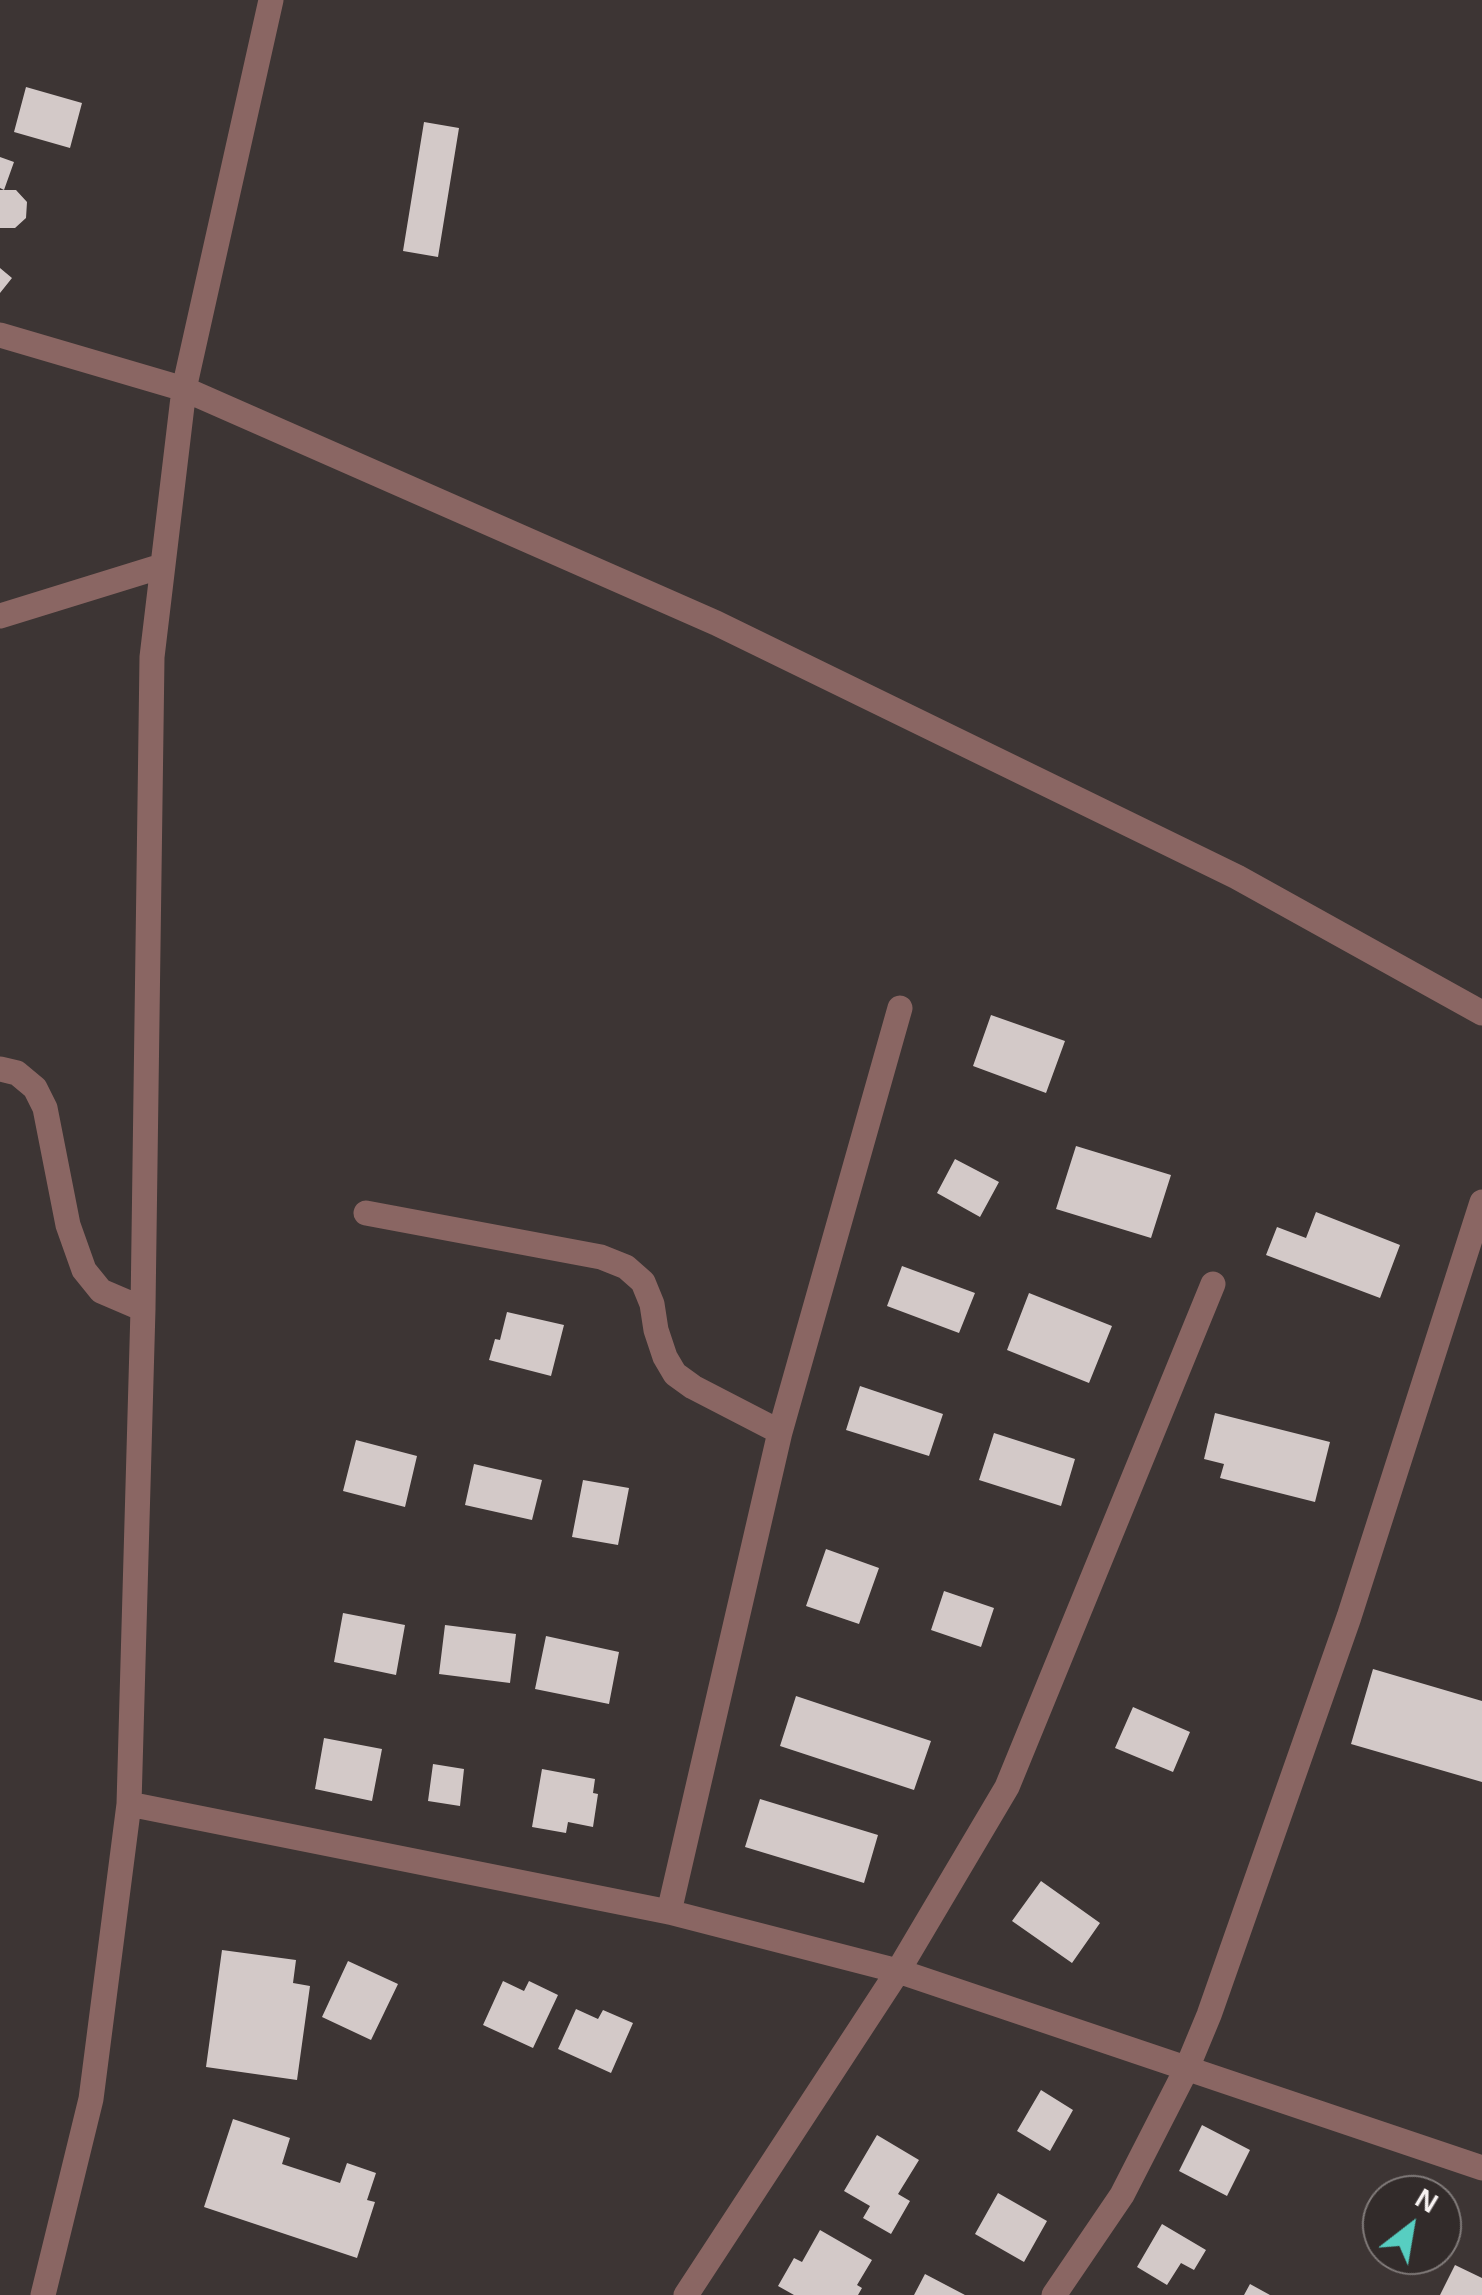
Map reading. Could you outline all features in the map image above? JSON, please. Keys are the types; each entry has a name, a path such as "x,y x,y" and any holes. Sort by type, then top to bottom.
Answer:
{"street":[{"path":"43,2295 91,2100 129,1804 143,1309 152,657 184,389 271,0"},
{"path":"0,335 184,389 716,623 1237,877 1482,1013"},
{"path":"0,616 162,566"},
{"path":"670,1912 780,1432 900,1008"},
{"path":"0,1069 17,1073 35,1088 45,1108 68,1224 84,1270 101,1291 143,1309"},
{"path":"1054,2295 1122,2195 1188,2068 1209,2015 1350,1617 1482,1202"},
{"path":"366,1213 602,1257 626,1268 643,1282 665,1357 675,1374 780,1432"},
{"path":"686,2295 898,1971 1007,1786 1213,1284"},
{"path":"129,1804 670,1912 898,1971 1482,2168"}],"building":[{"path":"26,87 82,103 70,148 14,132"},
{"path":"424,122 459,128 438,257 403,251"},
{"path":"0,157 14,162 4,190 0,188"},
{"path":"0,190 16,190 27,202 26,218 15,228 0,228"},
{"path":"0,268 12,278 0,293"},
{"path":"991,1015 1065,1041 1046,1093 973,1066"},
{"path":"1076,1146 1171,1175 1151,1238 1056,1209"},
{"path":"955,1159 999,1182 980,1217 937,1193"},
{"path":"1316,1212 1400,1245 1380,1298 1266,1255 1277,1227 1306,1238"},
{"path":"902,1266 975,1293 959,1333 887,1306"},
{"path":"1029,1293 1112,1326 1089,1383 1007,1350"},
{"path":"507,1312 564,1325 551,1376 489,1360 495,1339 500,1340"},
{"path":"860,1386 943,1414 929,1456 846,1430"},
{"path":"1215,1413 1330,1442 1315,1502 1220,1478 1224,1464 1204,1459"},
{"path":"994,1433 1075,1459 1061,1506 979,1480"},
{"path":"356,1440 417,1456 405,1507 343,1491"},
{"path":"474,1464 542,1480 532,1520 465,1505"},
{"path":"583,1480 629,1488 618,1545 572,1537"},
{"path":"826,1549 879,1568 859,1624 806,1606"},
{"path":"944,1591 994,1608 981,1647 931,1630"},
{"path":"343,1613 405,1625 396,1675 334,1662"},
{"path":"445,1625 516,1634 510,1683 439,1674"},
{"path":"546,1636 619,1652 609,1704 535,1689"},
{"path":"1373,1669 1482,1701 1482,1782 1351,1744"},
{"path":"796,1696 931,1741 914,1790 780,1746"},
{"path":"1133,1707 1190,1732 1173,1772 1115,1748"},
{"path":"324,1738 382,1749 372,1801 315,1789"},
{"path":"433,1764 464,1769 460,1806 428,1801"},
{"path":"542,1769 595,1779 593,1793 598,1794 593,1827 568,1822 566,1833 532,1827"},
{"path":"760,1799 878,1835 864,1883 745,1847"},
{"path":"1041,1881 1100,1923 1072,1963 1012,1921"},
{"path":"222,1950 296,1960 293,1983 310,1986 297,2080 206,2067"},
{"path":"348,1961 398,1984 371,2040 322,2017"},
{"path":"503,1981 524,1991 529,1981 558,1995 533,2048 483,2025"},
{"path":"576,2009 598,2019 603,2010 633,2023 611,2073 558,2049"},
{"path":"1041,2090 1073,2110 1050,2151 1017,2131"},
{"path":"233,2119 290,2138 282,2164 340,2183 347,2163 376,2173 367,2200 375,2202 357,2258 204,2207"},
{"path":"1202,2125 1250,2150 1227,2196 1179,2171"},
{"path":"877,2135 919,2160 898,2194 910,2201 891,2234 863,2218 870,2206 844,2191"},
{"path":"998,2193 1047,2221 1024,2262 975,2234"},
{"path":"1162,2224 1206,2250 1194,2270 1181,2263 1167,2285 1137,2267"},
{"path":"820,2230 872,2260 857,2285 862,2288 858,2295 794,2295 778,2286 794,2258 802,2262"},
{"path":"1462,2268 1482,2278 1482,2295 1440,2295 1450,2275 1462,2275"},
{"path":"925,2274 965,2295 914,2295"},
{"path":"1250,2284 1270,2295 1244,2295"}]}
